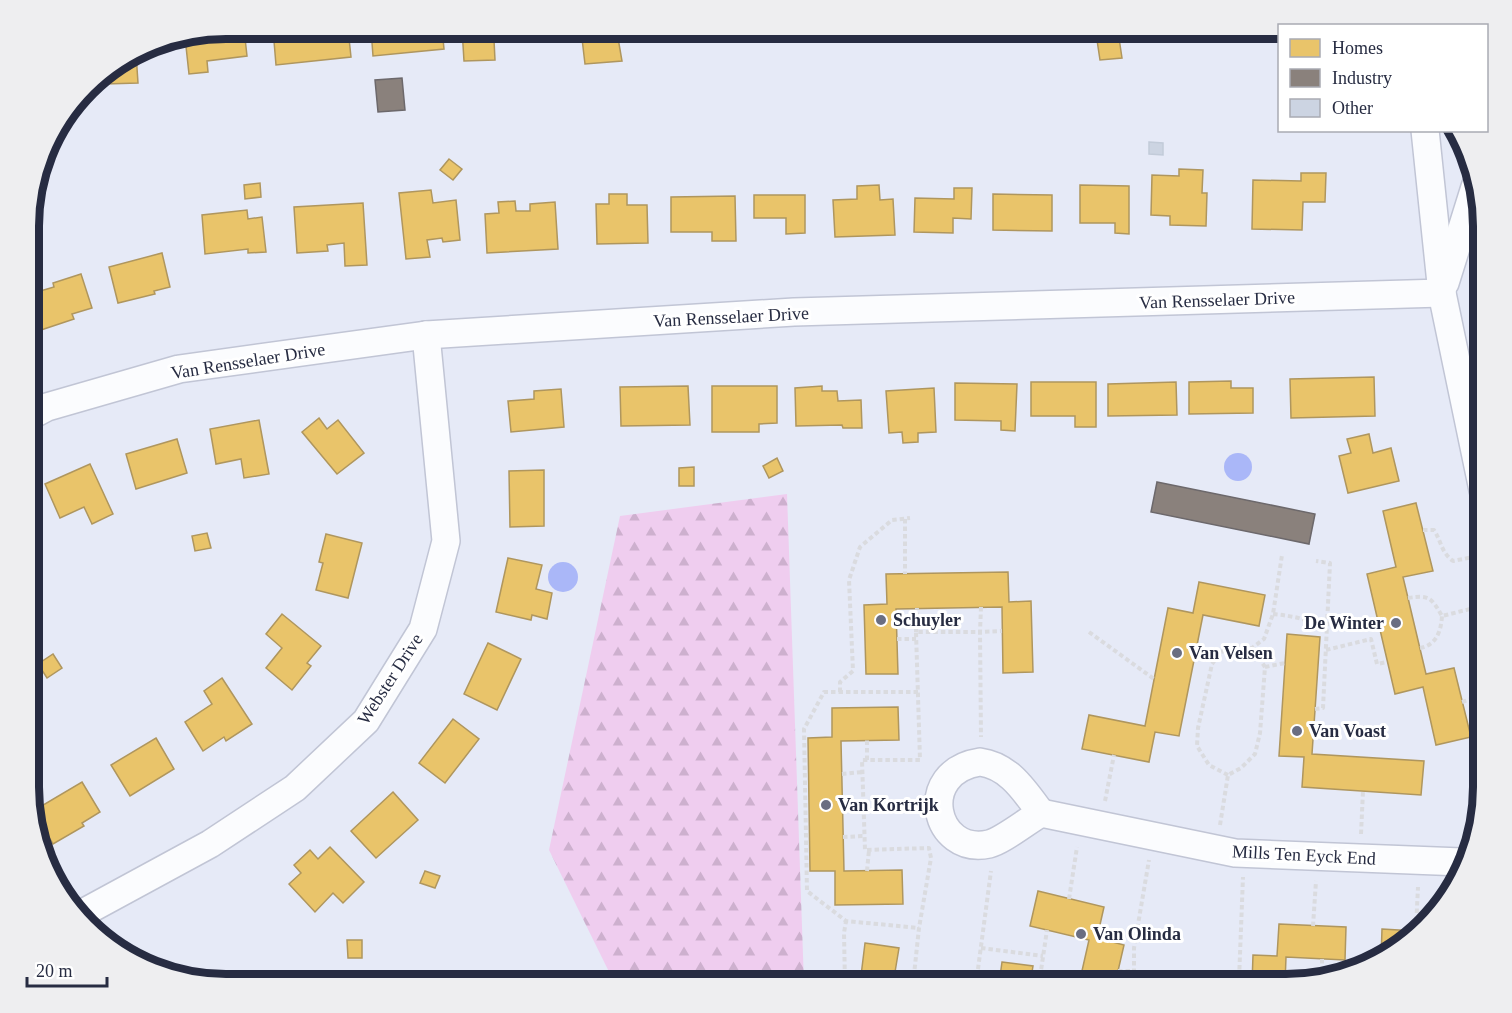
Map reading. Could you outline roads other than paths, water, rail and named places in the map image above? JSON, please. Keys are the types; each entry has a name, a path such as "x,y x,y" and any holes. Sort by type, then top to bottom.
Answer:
{"street":[{"path":"1425,132 1442,293 1473,442"},
{"path":"1442,293 1471,201"},
{"name":"Van Rensselaer Drive","path":"39,411 179,369 426,335 794,312 1442,293"},
{"name":"Webster Drive","path":"86,911 210,844 296,788 366,722 423,629 446,541 426,335"},
{"name":"Mills Ten Eyck End","path":"1041,813 1245,854 1457,862"}],"water":[{"path":"1238,453 1248,457 1252,467 1248,477 1238,481 1228,477 1224,467 1228,457"},
{"path":"563,562 569,563 577,571 577,583 569,591 563,592 557,591 549,583 548,577 549,571 557,563"}],"place":[{"name":"Schuyler","path":"881,620"},
{"name":"De Winter","path":"1396,623"},
{"name":"Van Velsen","path":"1177,653"},
{"name":"Van Voast","path":"1297,731"},
{"name":"Van Kortrijk","path":"826,805"},
{"name":"Van Olinda","path":"1081,934"}]}
